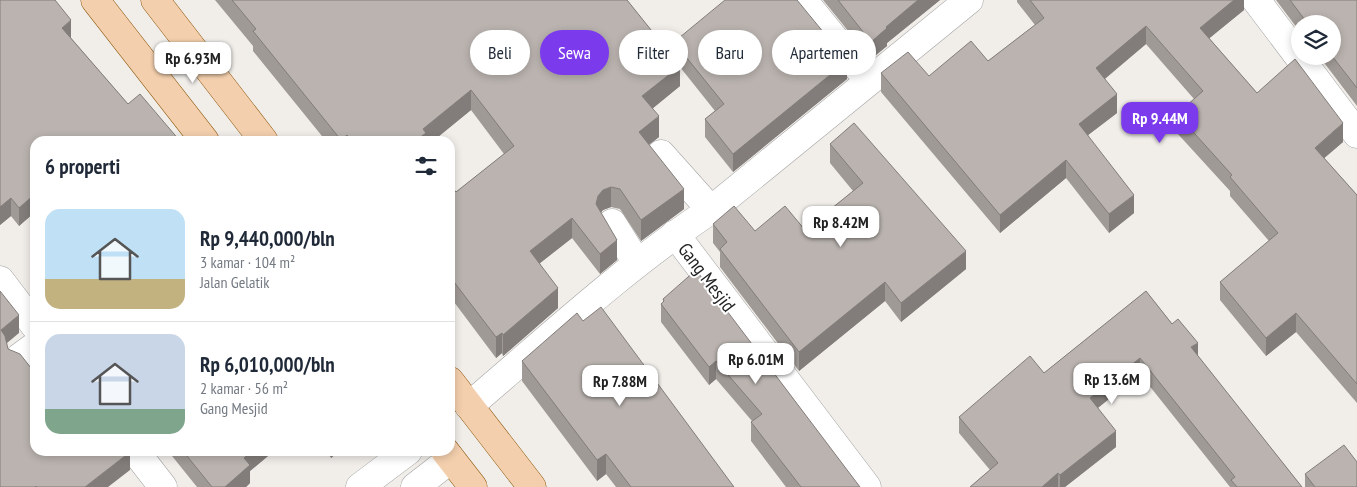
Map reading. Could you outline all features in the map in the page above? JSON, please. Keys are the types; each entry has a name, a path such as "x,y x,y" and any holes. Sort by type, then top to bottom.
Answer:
{"main road":[{"path":"95,0 201,136"},
{"path":"155,0 260,136"},
{"path":"455,388 532,487"},
{"path":"449,456 473,487"}],"street":[{"path":"803,0 868,80"},
{"path":"469,406 637,263 711,210 868,80 969,0"},
{"path":"1256,0 1357,134"},
{"path":"661,154 711,210"},
{"path":"612,223 637,263"},
{"name":"Gang Mesjid","path":"675,234 867,487"},
{"path":"0,280 30,319"},
{"path":"139,456 163,487"},
{"path":"360,487 401,456"},
{"path":"415,487 447,456"}],"building":[{"path":"0,0 55,0 71,20 62,28 128,104 140,94 176,136 30,136 30,198 19,208 11,198 0,207"},
{"path":"232,0 627,0 651,30 619,30 619,75 669,75 642,96 659,116 639,132 684,189 641,220 620,189 611,187 603,190 598,196 596,204 617,240 600,254 572,218 530,251 558,288 503,335 502,333 496,337 455,283 455,191 456,192 514,146 471,90 423,129 426,133 422,136 338,136 253,31 256,29"},
{"path":"725,0 797,0 822,30 772,30 772,75 830,75 733,154 705,119 724,104 701,75 762,75 762,30 698,30 698,72 688,59 688,30"},
{"path":"838,0 918,0 876,38 876,30 862,30"},
{"path":"1030,0 1234,0 1200,28 1257,93 1291,63 1291,65 1300,65 1343,123 1315,148 1357,195 1357,384 1296,313 1266,338 1220,282 1278,233 1230,177 1232,175 1177,114 1203,91 1146,26 1096,68 1117,94 1079,124 1134,195 1109,214 1066,160 1000,215 881,73 908,52 929,76 971,41 988,61 1044,18"},
{"path":"1290,0 1357,0 1357,88 1339,65 1341,65 1341,15 1301,15"},
{"path":"854,123 966,251 901,303 885,282 799,352 720,249 727,242 713,224 734,206 755,231 785,206 805,230 863,183 830,144"},
{"path":"696,270 860,487 801,487 751,422 762,414 716,361 709,367 661,304 664,301 663,299"},
{"path":"0,291 19,315 1,330 5,336 8,349 20,354 30,367 30,456 125,456 85,487 0,487"},
{"path":"1146,291 1172,324 1178,319 1198,343 1191,347 1302,487 1237,487 1231,480 1235,477 1140,358 1090,398 1116,431 1060,475 1058,473 1042,487 970,487 998,463 959,417 1030,356 1044,373"},
{"path":"601,307 734,487 631,487 606,454 597,460 522,361 577,313 583,321"},
{"path":"1344,445 1357,462 1357,487 1315,487 1305,474"},
{"path":"187,456 246,456 244,458 250,465 225,487 212,487"}]}
